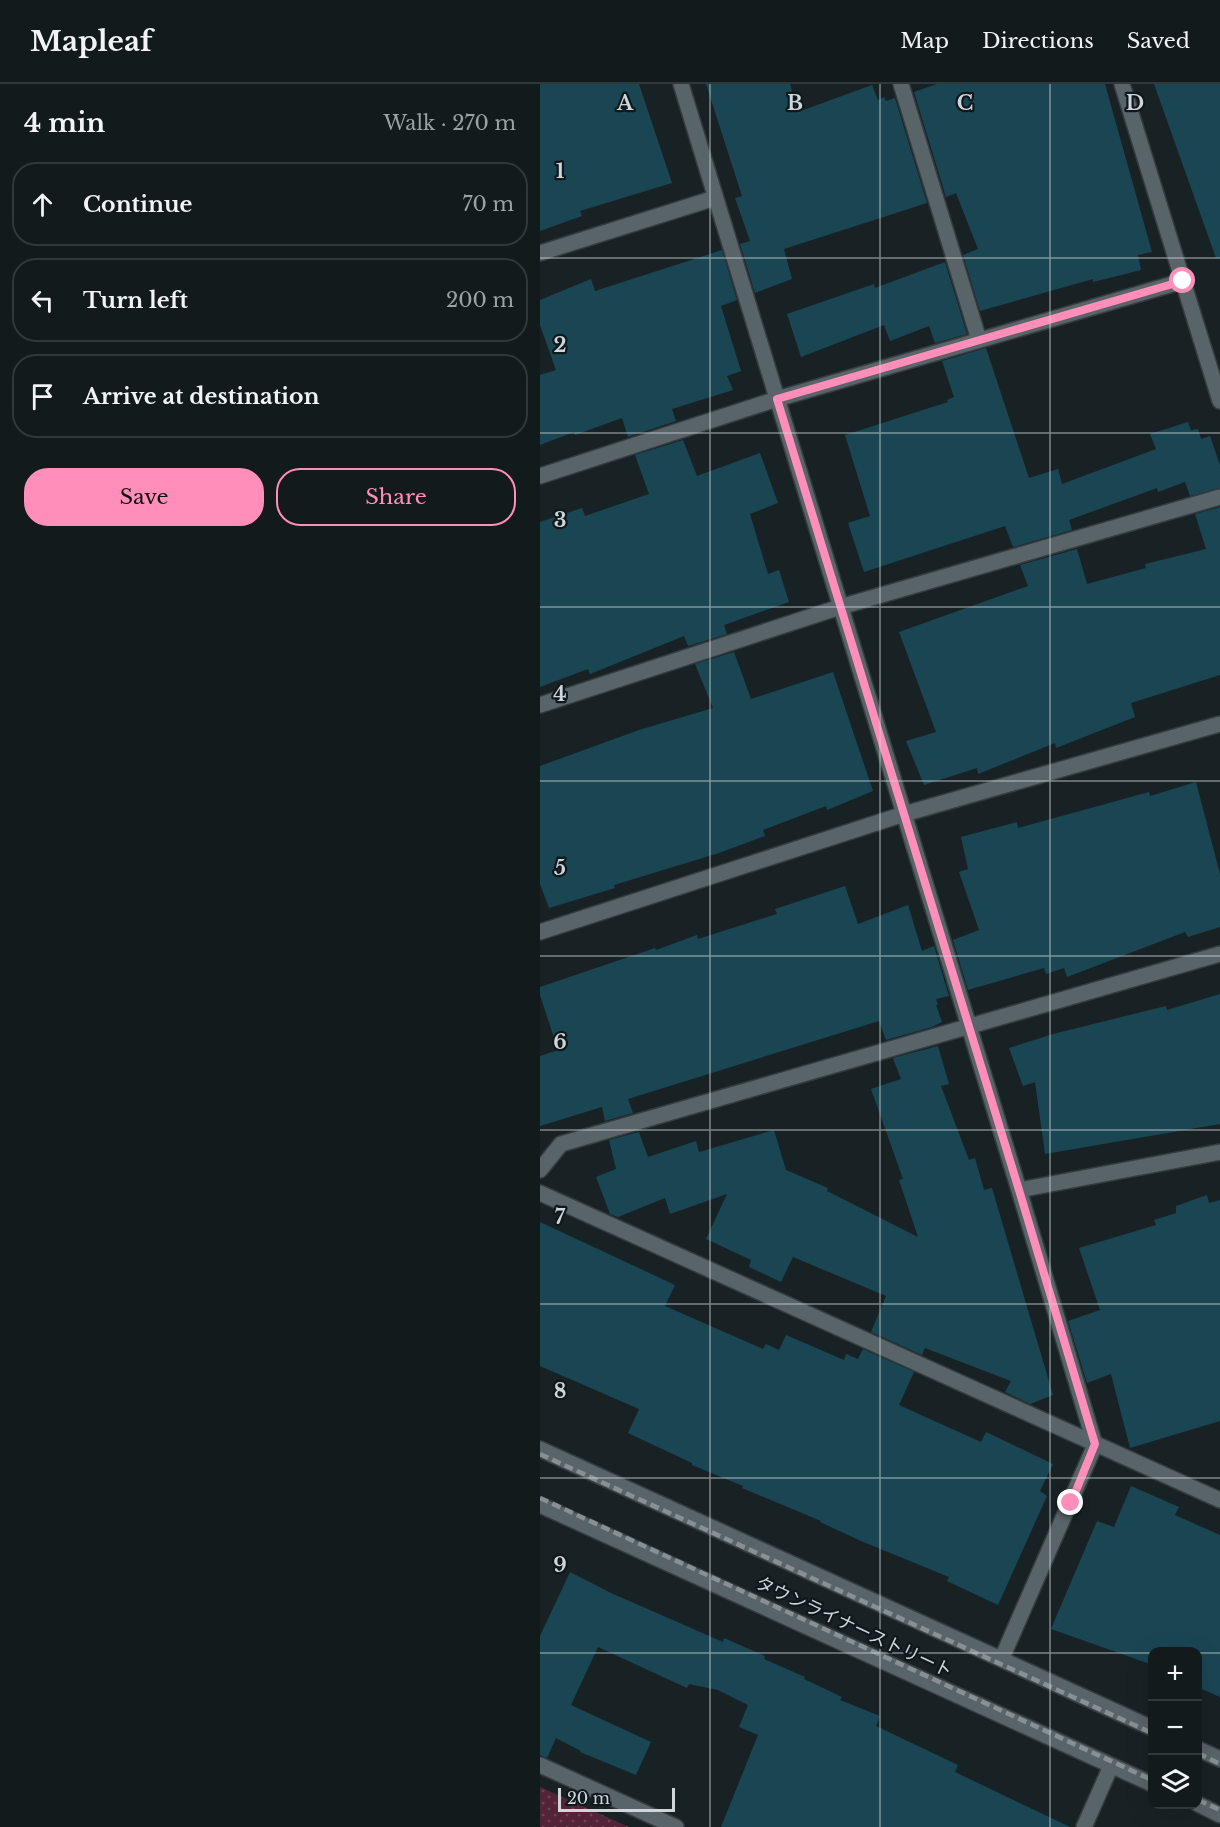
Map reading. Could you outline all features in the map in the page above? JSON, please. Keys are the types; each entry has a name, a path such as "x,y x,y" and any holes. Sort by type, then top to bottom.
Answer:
{"street":[{"path":"681,84 1095,1444 1002,1658"},
{"path":"901,84 979,340"},
{"path":"1122,84 1220,401"},
{"path":"540,253 715,198"},
{"path":"540,476 777,399 1183,281"},
{"path":"540,705 840,607 1220,497"},
{"path":"540,932 904,814 1220,724"},
{"path":"540,1170 561,1144 1220,954"},
{"path":"1019,1190 1220,1152"},
{"path":"540,1193 1220,1500"},
{"name":"タウンライナーストリート","path":"540,1449 1148,1726"},
{"name":"タウンライナーストリート","path":"540,1505 1148,1782"},
{"path":"1202,1751 1220,1759"},
{"path":"540,1765 676,1827"},
{"path":"1084,1827 1111,1766"},
{"path":"1202,1806 1220,1815"}],"shaded area":[{"path":"540,1787 629,1827 540,1827"}],"building":[{"path":"540,84 639,84 672,183 580,211 582,216 540,231"},
{"path":"706,84 790,84 798,112 872,85 878,100 884,97 886,101 895,98 927,203 784,249 792,279 755,293 740,244 750,241 735,198 742,196"},
{"path":"937,84 1105,84 1152,252 1138,255 1141,270 1093,282 1093,279 980,311 963,255 978,249 956,193 946,197 914,92"},
{"path":"1154,84 1220,84 1220,258 1216,258"},
{"path":"722,250 737,300 721,306 741,371 727,376 733,390 672,409 676,421 628,437 622,418 540,445 540,375 556,370 540,325 540,300 591,279 595,291"},
{"path":"945,262 967,334 935,343 929,326 890,341 884,325 801,357 787,314 874,284 875,288"},
{"path":"986,348 1029,478 1058,469 1062,484 1156,449 1150,434 1188,422 1191,430 1198,429 1201,439 1210,436 1220,465 1220,488 1190,496 1185,482 1158,492 1157,488 1069,520 1072,530 1013,547 1005,526 864,572 848,523 870,516 845,435 948,402 947,400 954,397 942,361"},
{"path":"683,440 697,476 760,453 778,503 750,514 768,574 779,570 789,602 724,625 727,634 688,646 684,636 590,674 588,669 540,687 540,522 582,508 585,516 649,494 635,455"},
{"path":"1220,507 1220,675 1131,703 1135,717 1056,748 1055,743 978,774 977,768 924,785 906,741 936,732 899,632 1028,586 1020,565 1077,549 1087,584 1146,568 1145,564 1206,549 1195,514"},
{"path":"734,652 751,699 833,672 873,791 827,810 826,806 763,830 765,836 719,853 614,885 615,888 549,908 540,884 540,766 639,730 713,708 695,664"},
{"path":"1196,782 1220,874 1220,927 1188,937 1185,932 1067,977 1064,968 1046,974 1044,968 968,990 953,940 979,930 959,872 968,869 961,837 1017,822 1018,828 1149,792 1150,796"},
{"path":"845,886 858,924 908,905 922,951 934,946 949,996 936,999 942,1022 886,1040 879,1021 628,1099 633,1113 605,1121 602,1107 540,1126 540,1056 558,1050 540,995 540,987 697,935 698,939 777,914 775,909"},
{"path":"1220,994 1220,1124 1045,1154 1035,1082 1023,1086 1009,1048 1053,1034 1166,1006 1167,1010"},
{"path":"938,1046 949,1084 941,1086 969,1160 975,1158 984,1190 992,1188 1053,1395 1030,1404 1005,1392 1011,1381 925,1348 922,1355 871,1332 886,1296 793,1257 781,1282 749,1267 751,1260 706,1239 727,1194 670,1214 665,1198 618,1217 610,1214 596,1177 616,1169 609,1140 639,1132 648,1157 696,1141 699,1152 774,1130 786,1170 828,1188 827,1191 918,1237 899,1180 903,1179 871,1089 901,1079 893,1058"},
{"path":"1207,1195 1209,1203 1220,1200 1220,1421 1130,1448 1111,1374 1087,1383 1068,1321 1100,1310 1079,1248 1156,1225 1154,1220 1176,1213 1176,1206"},
{"path":"540,1222 675,1285 665,1306 763,1349 766,1344 779,1350 786,1335 844,1360 846,1354 858,1359 863,1349 914,1372 899,1405 981,1442 986,1432 1053,1464 1040,1491 1047,1496 998,1605 947,1581 949,1577 742,1488 743,1486 692,1465 628,1433 639,1409 540,1366"},
{"path":"1131,1486 1179,1507 1175,1515 1220,1535 1220,1697 1202,1689 1202,1647 1148,1647 1148,1663 1051,1629 1097,1521 1114,1527"},
{"path":"570,1572 611,1593 723,1642 724,1638 765,1656 764,1659 842,1697 840,1700 880,1716 876,1726 958,1765 955,1772 1070,1827 721,1827 758,1735 739,1727 748,1705 718,1690 689,1684 687,1688 598,1647 571,1705 651,1742 636,1775 580,1752 556,1738 547,1758 540,1755 540,1636"}],"railway":[{"path":"540,1454 1148,1731"},
{"path":"540,1498 1148,1778"},
{"path":"1202,1755 1220,1764"},
{"path":"1202,1802 1220,1810"}],"route":[{"path":"1071,1503 1095,1444 777,399 1183,281"}]}
